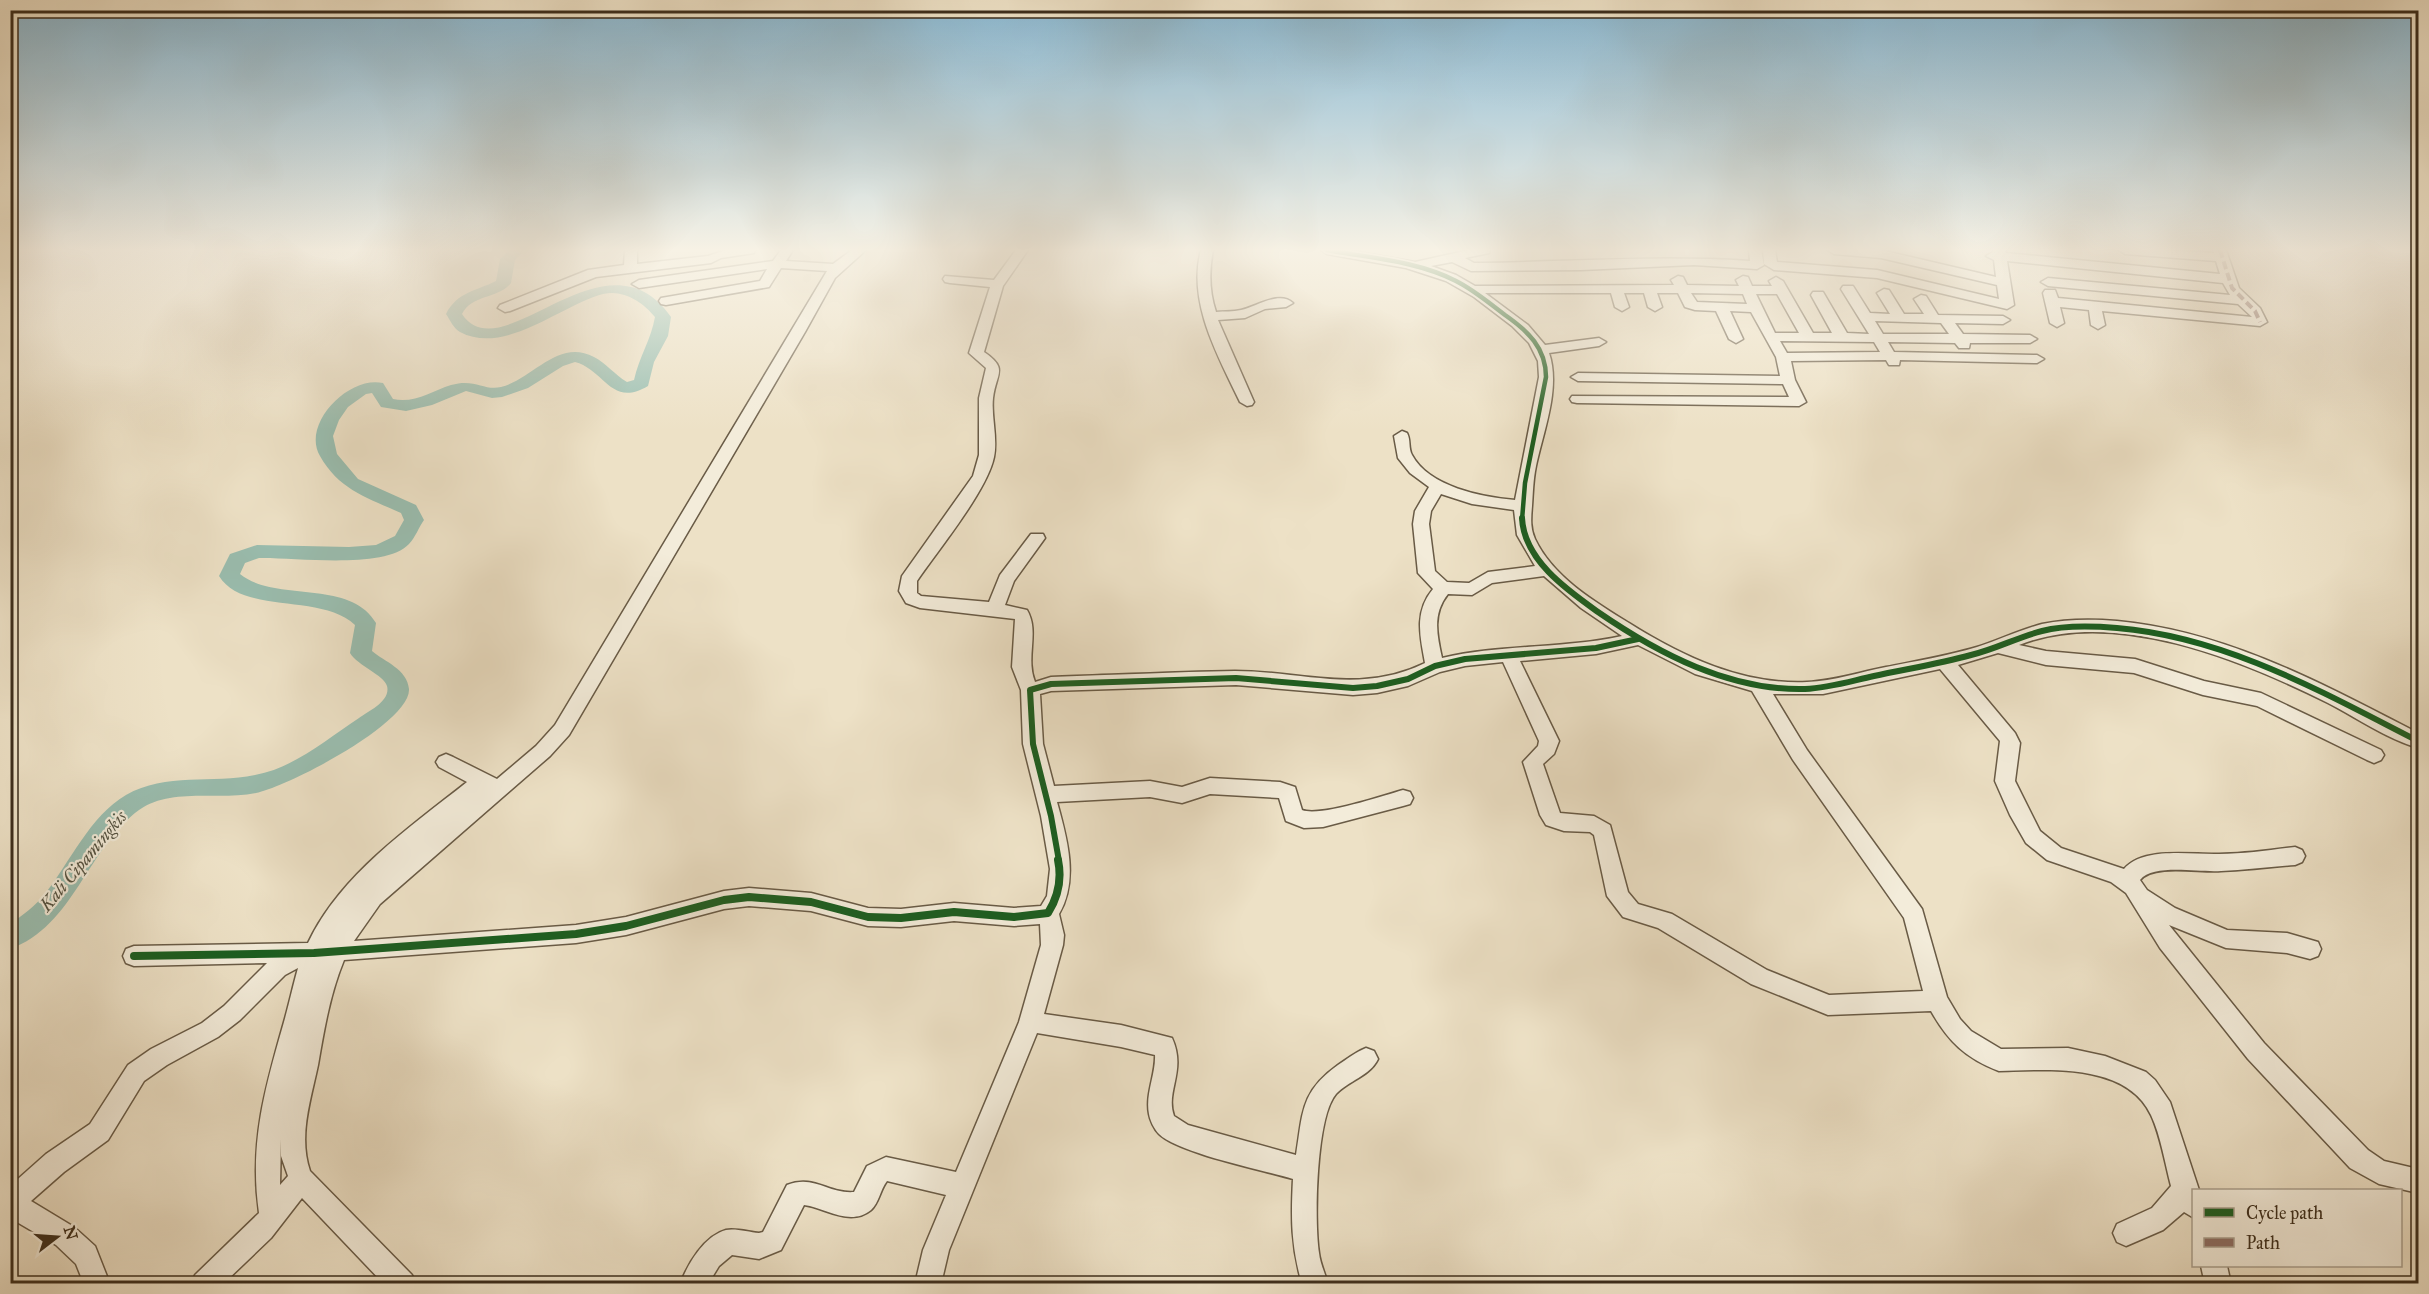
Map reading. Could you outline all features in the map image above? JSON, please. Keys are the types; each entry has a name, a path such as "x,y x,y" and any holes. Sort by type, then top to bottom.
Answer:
{"street":[{"path":"272,1216 267,1171 269,1134 276,1095 305,1022 323,989 320,952 339,912 490,785 543,751 574,712 664,554 809,310"},
{"path":"928,1284 936,1250 1030,1022 1052,945 1053,935 1048,913 1057,898 1060,869 1046,795 1033,744 1030,690 1021,667 1025,618 1018,612 912,600 907,588 908,580 981,477 985,466 986,398 993,368 991,363 976,353 990,310"},
{"path":"1210,310 1222,347 1247,402"},
{"path":"1211,316 1245,314 1252,310"},
{"path":"1504,310 1521,327 1552,348 1599,342"},
{"path":"1723,310 1736,339"},
{"path":"1577,399 1799,402 1788,380 1783,357 1770,337 1758,310"},
{"path":"1793,310 1808,336"},
{"path":"1827,310 1841,336"},
{"path":"1861,310 1892,360"},
{"path":"1895,310 1900,318"},
{"path":"1932,310 1959,338 1971,359"},
{"path":"2054,310 2057,323"},
{"path":"2096,310 2098,325"},
{"path":"2132,310 2260,322 2255,310"},
{"path":"1865,317 2003,320"},
{"path":"1770,337 1875,336 2030,339"},
{"path":"1552,348 1527,471 1524,506 1526,537 1546,570 1607,618 1638,639 1677,659 1719,675 1757,684 1784,688 1821,688 1944,661 2009,642 2043,629 2105,628 2167,634 2205,642 2281,672 2418,741"},
{"path":"1783,357 1892,360 2037,359"},
{"path":"1578,378 1788,380"},
{"path":"1655,378 1662,400"},
{"path":"1402,436 1403,454 1437,487 1466,498 1524,506"},
{"path":"1437,487 1423,512 1421,524 1427,573 1443,588 1472,589 1488,578 1546,570"},
{"path":"995,609 1006,579 1037,538"},
{"path":"1435,666 1429,611 1443,588"},
{"path":"1030,690 1051,684 1236,678 1265,678 1353,688 1408,679 1435,666 1465,659 1596,648 1638,639"},
{"path":"2009,642 2046,658 2135,666 2204,688 2253,698 2286,711 2374,755"},
{"path":"1508,654 1549,741 1547,749 1533,762 1550,815 1558,822 1594,824 1604,831 1618,896 1631,911 1664,921 1759,977 1827,1005 1862,1005 1937,999"},
{"path":"1944,661 2008,738 2010,743 2005,781 2033,837 2054,854 2112,873 2167,914 2226,939 2287,943 2310,949"},
{"path":"1757,684 1800,755 1914,915 1942,1012 1963,1038 1999,1060 2068,1059 2104,1067 2138,1080 2147,1088 2162,1110 2189,1197 2158,1221 2126,1233"},
{"path":"446,762 490,785"},
{"path":"1046,795 1140,789 1182,795 1210,786 1280,790 1288,793 1293,814 1314,821 1403,798"},
{"path":"2295,856 2219,863 2176,861 2153,864 2136,870 2133,888 2168,941 2256,1051 2359,1159 2379,1172 2418,1181"},
{"path":"134,956 320,952 576,934 626,926 717,902 749,897 811,902 868,917 901,918 954,912 1030,917 1048,913"},
{"path":"97,1284 86,1255 65,1236 10,1203 55,1163 99,1132 136,1073 159,1057 210,1030 232,1013 277,968 320,952"},
{"path":"305,1022 294,1135 294,1159 301,1179 404,1284"},
{"path":"1030,1022 1120,1036 1164,1046 1168,1058 1162,1113 1164,1122 1170,1128 1184,1136 1306,1170"},
{"path":"1316,1284 1306,1254 1306,1170 1316,1106 1328,1086 1366,1059"},
{"path":"693,1284 711,1257 728,1242 759,1246 772,1241 796,1194 806,1193 855,1205 863,1201 876,1174 886,1169 963,1186"},
{"path":"204,1284 238,1254 301,1179"},
{"path":"2214,1267 2218,1284"}],"waterway":[{"name":"Kali Cipamingkis","path":"456,310 454,314 463,328 479,333 522,325 555,310"},
{"name":"Kali Cipamingkis","path":"10,938 52,903 99,836 132,803 161,791 242,786 272,780 313,760 376,718 396,699 398,693 396,680 361,653 366,623 354,612 318,600 256,591 240,585 229,576 237,559 257,552 349,554 379,551 402,541 414,520 409,509 351,483 328,455 324,436 330,420 342,403 361,389 377,387 387,403 397,406 416,404 466,386 492,393 502,392 528,381 563,359 576,356 596,366 614,382 623,387 632,388 642,382 646,362 660,336 663,317 658,310"}],"marked path":[{"path":"2254,310 2260,322"}],"cycle path":[{"path":"1499,310 1529,334 1539,346 1545,361 1544,395 1528,469 1522,511 1525,535 1533,552 1547,570 1587,604 1632,634 1685,662 1718,675 1753,684 1789,689 1815,688 1972,655 2029,634 2053,628 2115,628 2162,634 2207,645 2250,660 2334,698 2418,741"},
{"path":"134,956 314,953 576,934 626,926 724,900 749,897 811,902 868,917 901,918 954,912 1014,917 1042,915 1048,913 1057,898 1060,869 1051,816 1033,744 1030,690 1051,684 1236,678 1353,688 1377,686 1408,679 1435,666 1465,659 1596,648 1638,639"}]}
